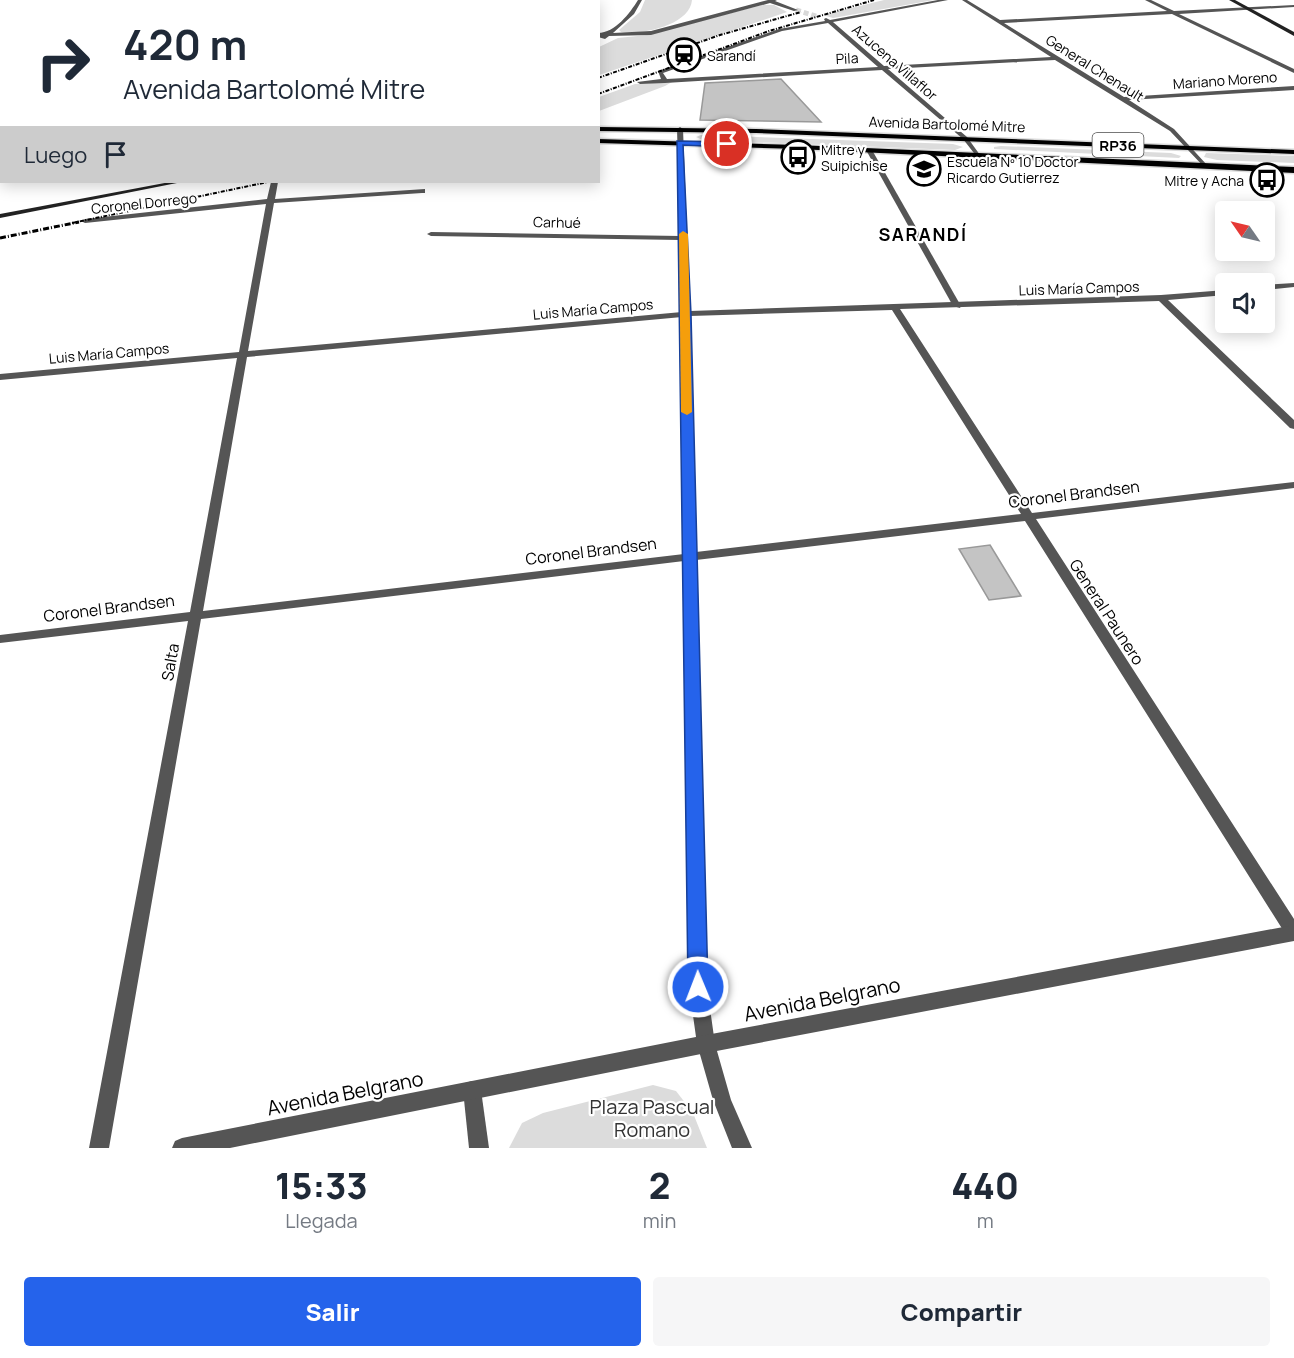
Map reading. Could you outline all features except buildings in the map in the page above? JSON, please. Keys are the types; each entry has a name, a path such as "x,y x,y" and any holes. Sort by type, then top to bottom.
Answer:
{"main road":[{"path":"1231,0 1294,34"},
{"name":"Avenida Bartolomé Mitre","path":"600,129 680,129 965,138 1294,152"},
{"name":"Avenida Bartolomé Mitre","path":"600,141 680,142 1294,170"},
{"path":"0,216 164,183"}],"street":[{"path":"600,39 633,13 640,0"},
{"path":"664,81 660,72 772,33 946,0"},
{"name":"General Chenault","path":"964,0 1172,130 1191,148 1205,166"},
{"path":"1147,0 1294,71"},
{"path":"600,35 651,33 773,1 796,10"},
{"path":"998,22 1294,6"},
{"name":"Azucena Villaflor","path":"819,16 829,21 886,68 965,138 977,155"},
{"name":"Pila","path":"640,82 1055,58"},
{"name":"Mariano Moreno","path":"1123,99 1294,88"},
{"path":"680,129 686,314 698,987 706,1044 722,1100 742,1148"},
{"path":"869,150 957,306"},
{"name":"Salta","path":"99,1148 274,183"},
{"name":"Coronel Dorrego","path":"85,221 272,201 422,191"},
{"name":"Carhué","path":"431,234 683,238"},
{"path":"1275,287 1294,285"},
{"name":"Luis María Campos","path":"0,377 686,314 1161,298 1215,293"},
{"path":"1161,298 1294,426"},
{"name":"General Paunero","path":"895,308 1294,933"},
{"name":"Coronel Brandsen","path":"0,639 1294,485"},
{"name":"Avenida Belgrano","path":"182,1148 706,1044 1294,933"},
{"path":"472,1090 479,1148"}],"green space":[{"path":"645,0 692,0 689,9 674,22 653,30 621,32 619,30 640,12"},
{"path":"884,0 934,0 833,18 823,15"},
{"path":"762,5 774,5 787,12 600,75 600,47 618,38 647,35"},
{"path":"672,82 600,111 600,97 635,84"},
{"path":"701,135 953,144 963,147 955,150 703,140 696,137"},
{"path":"994,147 1171,153 1181,156 1179,158 994,149"},
{"path":"1206,153 1294,156 1294,163 1217,160 1204,157"},
{"name":"Plaza Pascual Romano","path":"653,1085 676,1091 693,1113 707,1148 509,1148 522,1123 543,1113"}],"tunnel":[{"path":"796,10 819,17"}],"railway":[{"path":"600,93 769,31 874,0"},
{"path":"600,77 720,35 801,12"},
{"path":"72,223 263,183"},
{"path":"0,238 79,222"}],"slow traffic":[{"path":"683,234 687,412"}],"place":[{"name":"Sarandí","path":"684,55"},
{"name":"Mitre y Suipichise","path":"798,157"},
{"name":"Escuela Nº 10 Doctor Ricardo Gutierrez","path":"924,169"},
{"name":"Mitre y Acha","path":"1267,180"}],"district":[{"name":"SARANDÍ","path":"923,234"}],"route":[{"path":"698,987 686,314 680,142 727,144"}]}
